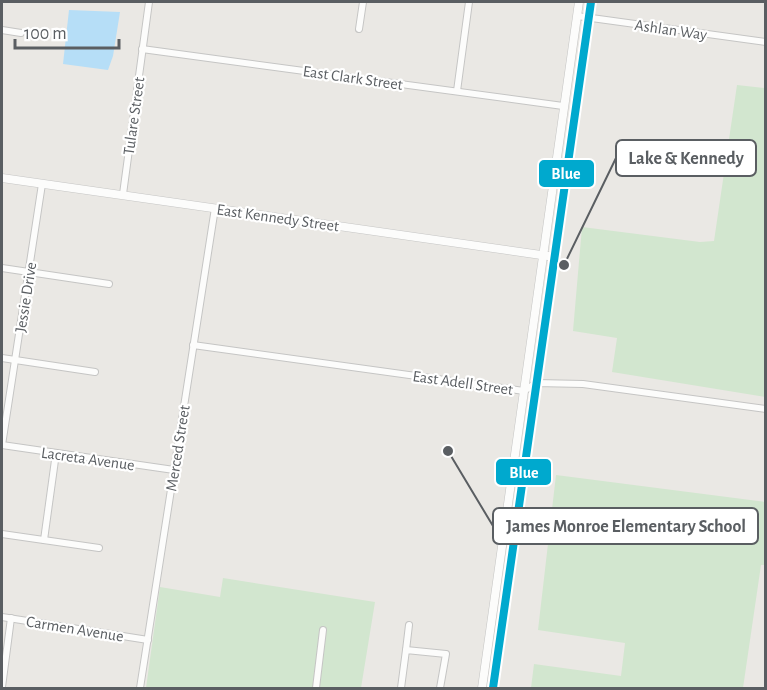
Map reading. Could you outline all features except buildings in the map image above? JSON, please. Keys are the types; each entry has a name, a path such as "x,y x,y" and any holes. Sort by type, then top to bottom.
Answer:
{"street":[{"name":"Tulare Street","path":"123,194 149,2"},
{"path":"359,28 363,2"},
{"path":"457,91 469,2"},
{"path":"482,688 579,2"},
{"path":"494,688 591,2"},
{"name":"Ashlan Way","path":"577,16 765,42"},
{"path":"2,30 21,33"},
{"name":"East Clark Street","path":"142,49 563,106"},
{"name":"East Kennedy Street","path":"2,178 555,257"},
{"name":"Jessie Drive","path":"2,445 42,184"},
{"name":"Merced Street","path":"140,688 215,208"},
{"path":"2,268 109,284"},
{"name":"East Adell Street","path":"193,345 524,391 536,383 583,384 765,409"},
{"path":"2,358 95,372"},
{"name":"Lacreta Avenue","path":"2,445 174,470"},
{"path":"44,540 56,453"},
{"path":"508,504 521,493"},
{"path":"2,534 99,548"},
{"name":"Carmen Avenue","path":"2,617 148,640"},
{"path":"2,687 10,618"},
{"path":"401,688 409,625"},
{"path":"316,688 323,630"},
{"path":"406,650 446,654 440,688"}],"green space":[{"path":"737,85 765,88 765,397 612,372 617,338 573,331 582,227 700,242 714,241"},
{"path":"556,475 765,502 765,565 761,565 743,688 531,688 534,664 621,676 625,643 538,630"},
{"path":"223,578 375,602 361,688 146,688 160,587 220,597"}],"water":[{"path":"69,10 120,12 113,56 108,70 63,64"}],"transit line":[{"name":"Blue","path":"493,688 591,2"}],"place":[{"name":"Lake & Kennedy","path":"564,265"},
{"name":"James Monroe Elementary School","path":"448,451"}]}
